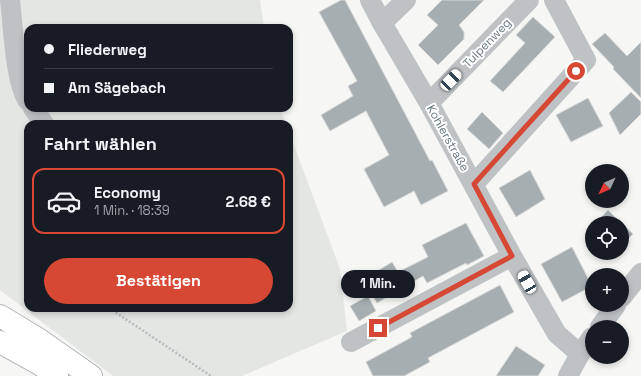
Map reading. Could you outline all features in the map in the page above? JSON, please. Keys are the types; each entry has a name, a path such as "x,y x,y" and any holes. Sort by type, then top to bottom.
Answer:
{"main road":[{"path":"0,316 91,376"},
{"path":"0,342 40,364 57,376"}],"street":[{"path":"10,0 19,76 24,94"},
{"name":"Kohlerstraße","path":"370,0 382,24 429,103 512,256 557,334 580,354"},
{"path":"382,24 406,0"},
{"name":"Tulpenweg","path":"429,103 529,0"},
{"path":"474,184 586,60 554,0"},
{"path":"351,342 512,256"},
{"path":"629,288 641,273"},
{"path":"568,376 585,347"}],"path":[{"path":"114,312 211,376"}],"shaded area":[{"path":"0,0 260,0 263,24 24,24 24,112 282,112 284,120 24,120 24,308 0,290"},
{"path":"293,143 340,269 347,331 242,376 113,376 29,312 293,312"}],"building":[{"path":"341,0 345,0 430,161 432,160 448,191 421,205 414,191 384,207 364,169 389,155 366,111 330,131 321,115 353,96 348,86 357,81 319,12"},
{"path":"442,0 484,0 459,25 464,32 464,39 438,65 418,45 438,25 427,15"},
{"path":"533,17 555,37 503,92 490,81 525,43 516,35"},
{"path":"605,33 627,56 641,42 641,98 613,69 614,67 592,44"},
{"path":"631,92 641,102 641,114 620,135 609,113"},
{"path":"588,98 603,126 571,142 556,115"},
{"path":"482,112 503,133 489,149 467,129"},
{"path":"530,170 545,199 516,217 499,188"},
{"path":"608,210 614,216 602,216"},
{"path":"466,223 484,256 467,265 466,263 427,283 423,276 377,303 363,280 392,262 398,272 428,257 422,245"},
{"path":"629,230 633,234 629,238"},
{"path":"572,247 585,272 585,290 562,302 541,264"},
{"path":"500,285 514,312 428,358 430,362 404,376 373,376 366,362 412,337 410,333"},
{"path":"368,296 376,311 359,321 350,306"},
{"path":"516,346 545,365 538,376 496,376"}],"route":[{"path":"378,328 512,256 474,184 576,71"}]}
